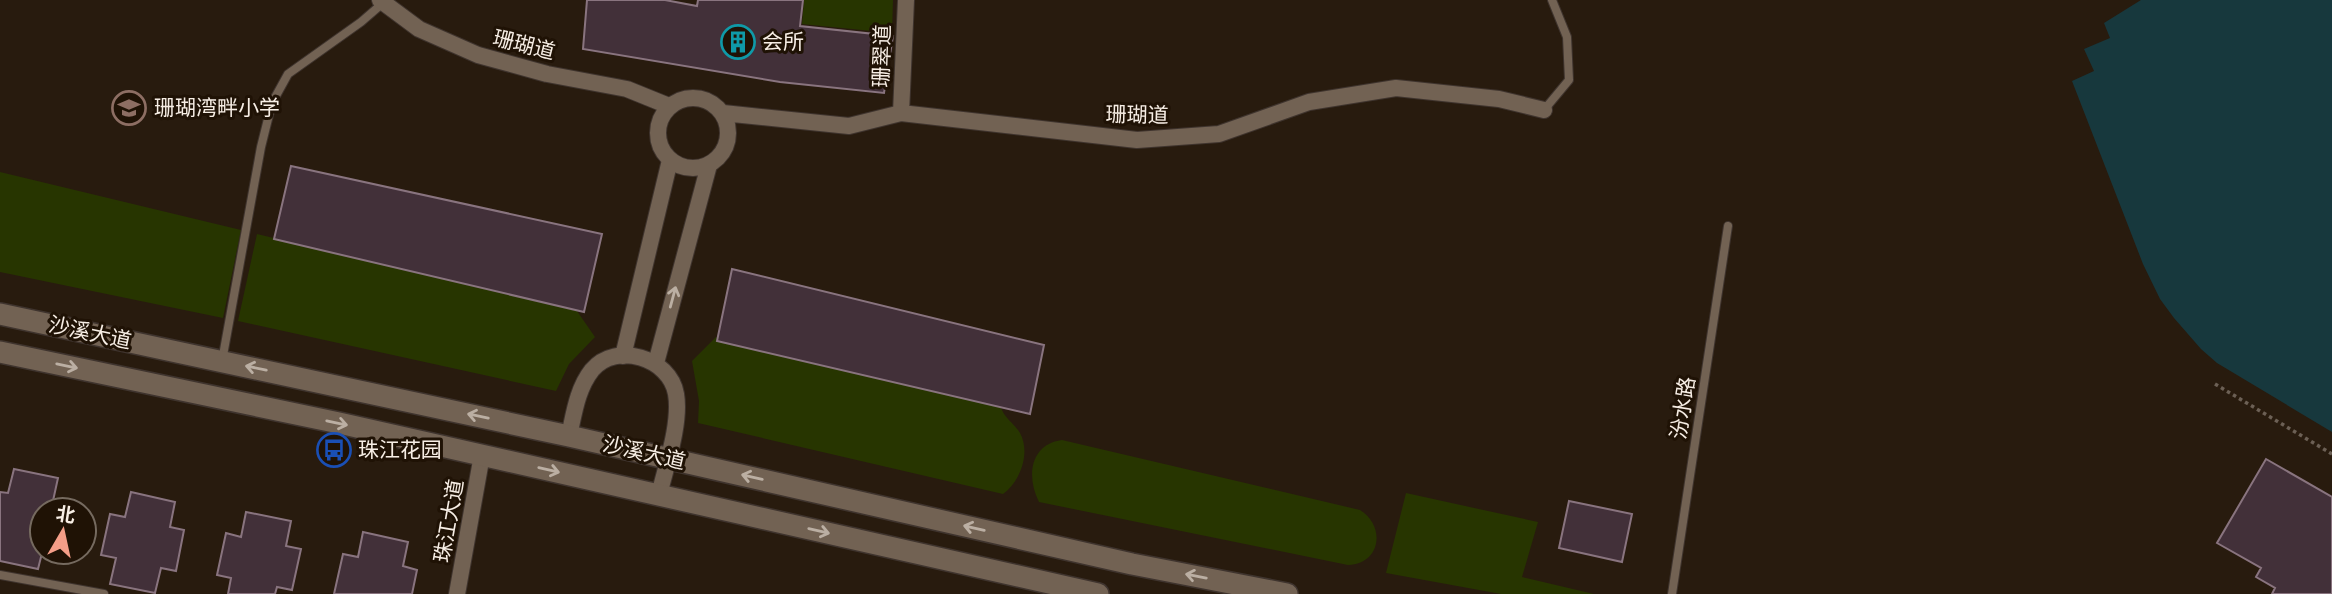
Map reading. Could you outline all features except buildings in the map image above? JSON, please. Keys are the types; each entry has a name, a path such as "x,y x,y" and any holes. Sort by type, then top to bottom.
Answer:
{"main road":[{"name":"沙溪大道","path":"0,314 569,436 1132,564 1287,594"},
{"name":"沙溪大道","path":"0,352 482,455 1098,594"}],"street":[{"name":"珊翠道","path":"901,113 906,0"},
{"name":"珊瑚道","path":"381,1 419,29 478,55 547,74 627,89 670,106"},
{"name":"珊瑚道","path":"723,113 849,126 901,113 1137,140 1219,134 1309,102 1396,88 1499,99 1544,110"},
{"path":"698,97 712,102 723,113 730,127 728,142 721,156 709,165 688,168 670,160 661,148 657,133 660,118 670,106 683,99 698,97"},
{"path":"624,356 670,160"},
{"path":"656,363 709,165"},
{"path":"569,436 579,395 593,369 602,361 624,356 656,363 670,377 677,397 660,495"},
{"name":"珠江大道","path":"457,594 482,455"}],"lane":[{"path":"1544,110 1569,80 1567,37 1552,0"},
{"path":"222,361 261,147 272,103 288,74 360,22 381,1"},
{"name":"汾水路","path":"1672,594 1728,226"},
{"path":"0,575 104,594"}],"path":[{"path":"2215,384 2332,454"}],"green space":[{"path":"804,0 893,0 892,33 802,24"},
{"path":"0,172 241,230 223,318 0,272"},
{"path":"257,234 577,311 595,337 569,364 556,391 238,321"},
{"path":"716,337 999,401 1003,412 1023,441 1024,458 1019,475 1003,494 698,423 699,401 692,361"},
{"path":"1062,440 1360,510 1374,525 1376,543 1367,558 1348,565 1039,502 1033,482 1034,463 1043,448"},
{"path":"1406,493 1538,522 1522,577 1594,594 1501,594 1386,573"}],"water":[{"path":"2141,0 2332,0 2332,432 2217,363 2201,349 2160,299 2143,264 2072,81 2094,71 2084,49 2110,38 2104,23"}],"place":[{"name":"会所","path":"738,42"},
{"name":"珊瑚湾畔小学","path":"129,108"},
{"name":"珠江花园","path":"334,450"}]}
